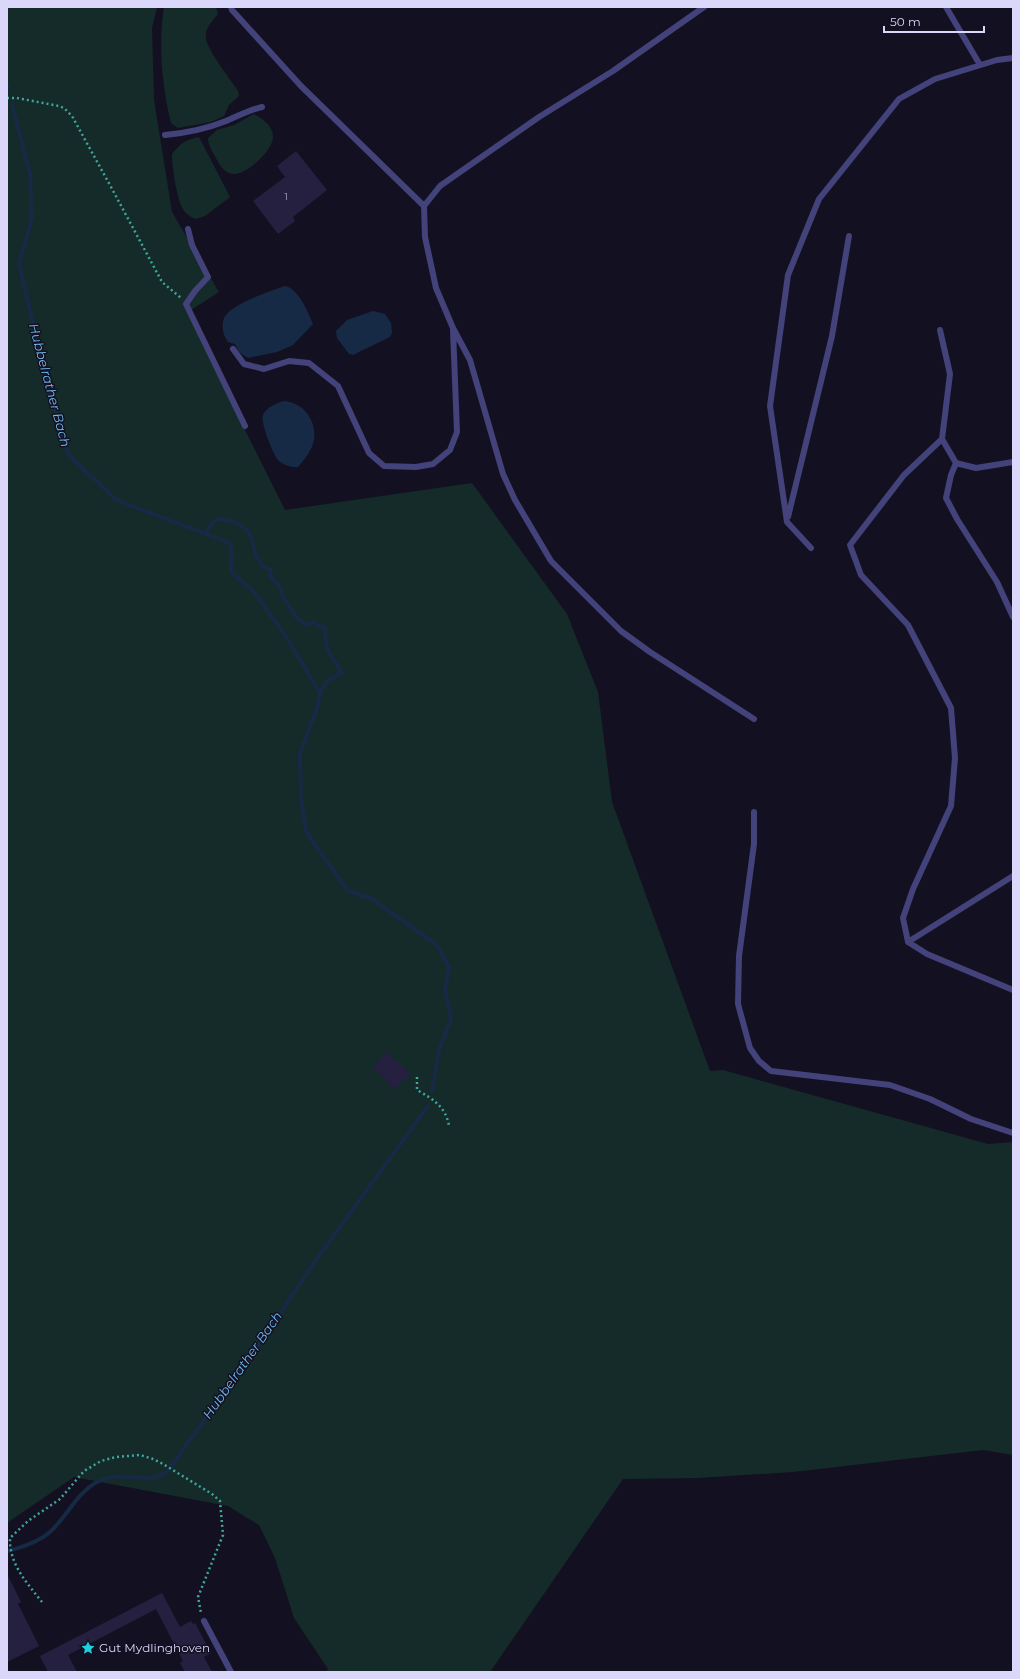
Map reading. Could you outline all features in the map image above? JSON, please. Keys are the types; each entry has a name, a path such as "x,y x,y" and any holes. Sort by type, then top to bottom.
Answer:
{"lane":[{"path":"231,7 232,10 301,86 424,206"},
{"path":"704,7 613,71 539,117 440,186 424,206 425,237 436,288 453,328 470,360 503,474 551,561 621,631 650,652 754,719"},
{"path":"946,7 980,65"},
{"path":"811,548 786,522 770,406 788,275 819,199 899,98 935,79 996,60 1013,58"},
{"path":"164,135 187,133 202,129 236,117 248,110 262,107"},
{"path":"188,229 192,245 208,277 195,291 186,304 245,426"},
{"path":"786,522 832,336 849,236"},
{"path":"233,349 244,364 264,369 289,361 309,363 338,386 369,453 384,466 416,468 433,464 450,450 457,432 453,328"},
{"path":"940,330 950,374 942,439 956,463 976,468 1013,462"},
{"path":"942,439 904,475 850,545 861,575 908,625 951,708 955,758 951,806 914,889 903,918 908,942 927,954 1013,990"},
{"path":"956,463 951,475 946,498 957,519 997,582 1013,617"},
{"path":"754,812 754,844 739,956 738,1004 750,1048 759,1061 771,1071 890,1086 930,1099 972,1119 1013,1132"},
{"path":"908,942 1013,876"},
{"path":"204,1621 231,1672"}],"path":[{"path":"7,98 16,98 59,106 64,108 72,116 112,187 162,282 177,294 186,304"},
{"path":"417,1077 418,1090 436,1101 448,1118 449,1126"},
{"path":"42,1602 24,1580 16,1567 10,1538 20,1527 60,1499 84,1471 101,1461 140,1455 176,1471 212,1494 220,1501 223,1535 198,1598 199,1610 204,1621"}],"green space":[{"path":"7,7 157,7 152,28 154,100 172,212 219,292 188,312 205,350 285,510 472,483 567,614 598,692 612,802 710,1071 723,1070 988,1144 1013,1142 1013,1455 983,1450 793,1472 697,1478 623,1479 490,1672 326,1672 328,1669 294,1618 275,1558 259,1525 228,1506 74,1477 7,1523"},
{"path":"164,7 216,7 218,14 206,31 207,43 210,50 238,91 239,96 229,105 224,116 211,122 178,128 171,123 163,80 161,51"},
{"path":"254,114 264,120 271,129 273,136 272,142 264,154 252,166 238,173 230,173 222,168 210,148 208,138 217,130 234,125"},
{"path":"199,137 230,197 205,216 195,219 186,213 177,193 172,154 184,142"}],"water":[{"path":"285,286 290,288 299,296 306,307 313,324 293,345 277,352 248,358 239,352 235,344 228,342 226,339 223,327 224,318 234,308 242,303"},
{"path":"373,311 385,314 391,323 392,333 390,337 353,355 349,354 337,338 336,331 347,320"},
{"path":"283,401 297,405 307,413 313,426 314,440 312,447 298,467 288,466 278,460 270,445 263,424 263,415 265,412 272,406"}],"building":[{"path":"296,151 327,190 293,217 295,221 278,234 253,201 285,177 277,166"},
{"path":"387,1052 410,1073 395,1089 372,1068"},
{"path":"7,1574 21,1602 18,1604 39,1646 7,1662"},
{"path":"162,1593 180,1627 191,1621 193,1624 195,1623 211,1653 204,1657 212,1672 185,1672 180,1663 183,1661 156,1609 68,1655 77,1672 48,1672 40,1656"}],"waterway":[{"name":"Hubbelrather Bach","path":"7,84 8,88"},
{"name":"Hubbelrather Bach","path":"12,105 30,174 32,218 19,264 45,374 68,454 116,500 230,544 232,554 231,572 252,590 270,614 285,635 320,693 317,709 300,753 301,799 306,832 347,890 372,899 437,945 449,967 445,990 451,1019 439,1050 432,1091"},
{"path":"206,534 209,526 219,519 228,520 243,527 249,533 256,557 260,560 261,565 271,570 270,576 280,587 283,597 296,617 306,625 314,622 319,626 324,627 327,648 342,673 327,681 320,693"},
{"name":"Hubbelrather Bach","path":"7,1551 39,1540 45,1536 55,1527 80,1496 99,1481 116,1476 150,1478 167,1472 264,1337 313,1264 428,1106"}],"place":[{"name":"Gut Mydlinghoven","path":"88,1648"}]}
